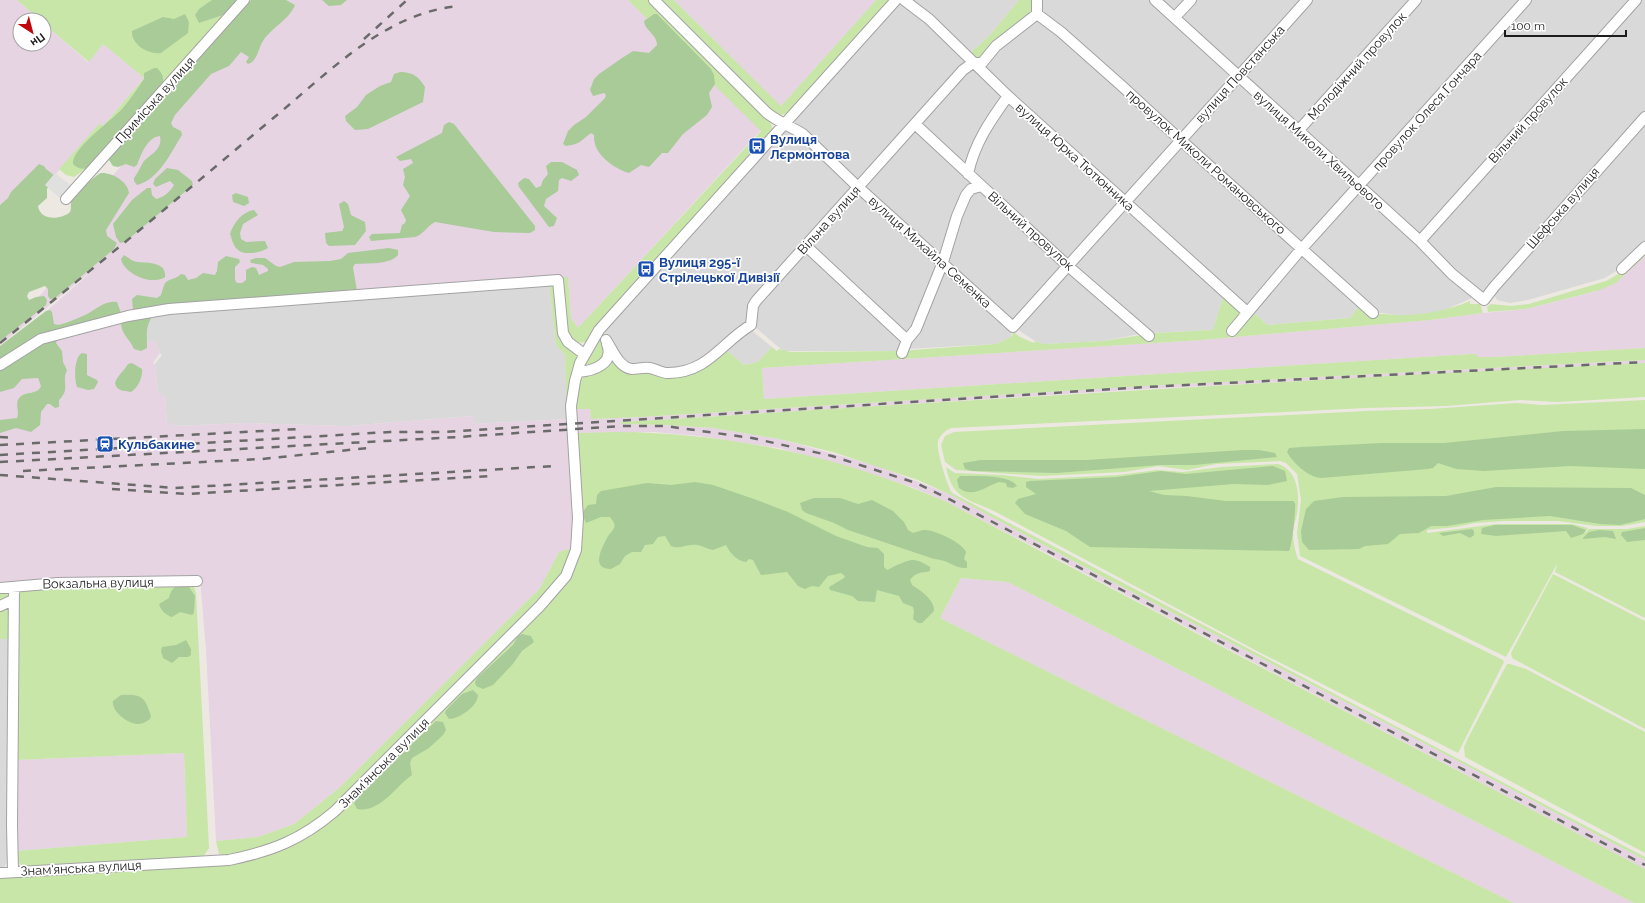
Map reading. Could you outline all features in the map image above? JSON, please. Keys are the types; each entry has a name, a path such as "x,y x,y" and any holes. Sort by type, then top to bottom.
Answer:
{"street":[{"name":"Приміська вулиця","path":"66,199 244,0"},
{"name":"вулиця Михайла Семенка","path":"654,0 767,113 784,125 794,128 803,134 858,187 943,262 1013,327"},
{"name":"Знам'янська вулиця","path":"0,873 229,860 262,853 299,838 317,826 335,811 540,606 566,576 574,559 577,535 572,423 573,393 584,354 599,330 896,0"},
{"name":"вулиця Юрка Тютюнника","path":"904,0 929,19 1008,96 1247,312"},
{"path":"1036,0 1037,14"},
{"name":"вулиця Миколи Хвильового","path":"1155,0 1420,241 1452,274 1484,300"},
{"path":"1175,17 1191,0"},
{"name":"вулиця Повстанська","path":"1013,327 1307,0"},
{"name":"Молодіжний провулок","path":"1298,131 1416,0"},
{"name":"провулок Олеся Гончара","path":"1232,331 1302,249 1526,0"},
{"name":"Вільний провулок","path":"1420,241 1636,0"},
{"name":"Вільна вулиця","path":"599,330 623,365 630,369 649,368 669,373 704,363 713,357 738,333 751,325 753,306 756,301 963,70 973,63 982,63 996,46 1037,14"},
{"name":"провулок Миколи Романовського","path":"1037,14 1061,32 1373,313"},
{"path":"968,174 973,154 981,138 1008,96"},
{"name":"Шефська вулиця","path":"1484,300 1584,183 1645,117"},
{"name":"Вільний провулок","path":"915,124 1068,266 1149,336"},
{"path":"902,352 907,340 916,329 943,262 957,216 966,195 971,189 981,186"},
{"path":"806,246 907,340"},
{"path":"1622,269 1645,247"},
{"path":"0,365 41,339 128,316 169,309 558,280 563,333 568,342 584,354"},
{"path":"578,372 596,369 606,360 608,347 606,340"},
{"name":"Вокзальна вулиця","path":"0,588 58,583 197,581"},
{"path":"13,872 14,587"},
{"path":"0,606 13,600"}],"shaded area":[{"path":"0,0 17,0 31,12 12,12 12,52 52,52 52,31 88,62 103,44 144,78 103,126 100,124 0,237"},
{"path":"272,0 628,0 761,130 578,328 571,318 568,277 169,306 53,333 41,316 97,267 0,345 0,340 96,233 113,175"},
{"path":"674,0 876,0 781,106"},
{"path":"909,0 1019,0 990,35 968,55"},
{"path":"1039,0 1151,0 1232,76 1182,135 1042,14"},
{"path":"1159,0 1189,0 1175,13"},
{"path":"1193,0 1305,0 1239,71 1181,21 1181,13"},
{"path":"1309,0 1414,0 1299,127 1243,73"},
{"path":"1419,0 1524,0 1360,180 1303,129"},
{"path":"1529,0 1635,0 1420,234 1365,190 1365,183"},
{"path":"1639,0 1645,0 1645,114 1484,292 1480,293 1428,247 1426,236"},
{"path":"902,2 965,58 966,62 859,182 796,126 794,121 895,6"},
{"path":"1034,19 1042,20 1176,139 1126,197 981,65 993,52"},
{"path":"974,68 1003,96 968,169 921,128 922,122 965,72"},
{"path":"1239,81 1355,185 1302,244 1186,143 1186,137"},
{"path":"1008,101 1118,200 1119,203 1070,261 972,174 974,154"},
{"path":"1645,120 1645,244 1621,268 1605,278 1528,300 1510,303 1497,300 1493,293"},
{"path":"784,129 794,130 854,186 753,302 751,319 712,356 681,369 630,366 618,354 605,333 606,329"},
{"path":"916,129 973,182 944,249 938,253 864,189 864,184"},
{"path":"1181,145 1296,250 1247,308 1129,203"},
{"path":"55,173 78,191 66,203 45,185"},
{"path":"977,188 1064,265 1013,322 947,262 968,196"},
{"path":"1358,190 1473,296 1472,298 1440,312 1404,316 1375,312 1305,249"},
{"path":"859,191 939,264 909,335 813,250 812,242"},
{"path":"1124,207 1224,294 1213,330 1150,333 1072,267"},
{"path":"806,250 903,339 899,351 783,351 756,328 754,325 755,307"},
{"path":"1300,254 1361,304 1350,318 1268,325 1251,311"},
{"path":"1645,256 1645,348 1496,357 1477,357 1472,354 764,399 762,368 1202,340 1430,320 1526,309 1593,292 1616,283"},
{"path":"943,269 1012,332 1011,337 996,344 907,349"},
{"path":"1066,269 1140,334 1103,341 1044,344 1035,341 1021,332 1017,328"},
{"path":"549,283 556,345 565,355 567,419 474,424 472,416 346,426 245,423 174,426 167,423 165,396 158,393 155,364 162,355 155,341 132,344 129,318 165,313"},
{"path":"129,318 132,344 155,341 160,353 153,363 155,364 158,392 165,396 167,423 173,423 174,426 245,423 346,426 473,416 474,424 567,419 573,535 572,548 559,552 540,588 339,788 294,824 258,837 216,841 206,650 200,578 0,585 0,368 35,344"},
{"path":"750,329 772,347 758,362 744,365 725,349"},
{"path":"1645,360 1645,363 1146,389 621,422 621,424 713,428 779,439 878,466 951,495 1105,578 1363,711 1645,860 1645,869 1052,556 947,502 912,487 863,471 779,448 699,436 655,432 577,433 576,418 576,409 590,409 591,419 641,417 1146,386"},
{"path":"961,578 1008,582 1634,903 1514,903 940,618"},
{"path":"0,639 9,639 7,862 5,866 0,868"},
{"path":"184,753 187,837 17,851 16,760"}],"green space":[{"path":"17,0 241,0 87,168 74,177 66,175 59,169 100,123 103,126 144,78 103,44 89,62 52,31 52,12 31,12"},
{"path":"212,0 240,0 226,14 199,23 195,15 199,9"},
{"path":"251,0 286,0 295,5 289,15 266,36 254,60 248,64 246,62 249,57 241,52 229,66 211,74 175,115 171,123 173,127 181,131 182,135 169,157 158,171 145,182 137,185 134,178 144,161 158,148 160,144 160,136 155,137 148,143 137,165 134,167 126,164 118,167 113,166 109,160 110,157"},
{"path":"322,0 347,0 341,5 329,6"},
{"path":"628,0 648,0 770,122 773,129 586,342 576,343 568,337 562,277 568,277 571,318 578,328 761,131"},
{"path":"661,0 674,0 781,106 876,0 891,0 788,113 781,115 770,109"},
{"path":"1019,0 1034,0 1034,13 980,61 968,55 990,35"},
{"path":"185,14 189,22 188,33 161,53 146,51 134,41 132,31 163,17 174,19"},
{"path":"654,14 657,14 711,69 714,75 715,84 709,93 712,107 707,115 683,134 668,153 662,153 649,167 641,165 629,173 614,166 600,154 594,142 594,135 591,133 578,143 566,146 563,144 568,131 586,117 605,98 606,95 604,93 593,96 590,90 594,79 633,51 649,53 657,45 655,38 646,27 644,21"},
{"path":"157,68 162,74 163,81 161,86 88,168 78,168 73,164 74,158 78,151 93,135 122,109 144,79 144,73"},
{"path":"400,72 412,74 423,83 425,87 423,102 368,129 355,130 346,121 345,116 357,107 366,95 380,86 391,82 394,74"},
{"path":"449,122 454,124 535,226 535,230 530,233 494,232 435,222 415,237 371,241 369,237 372,234 400,233 402,225 406,220 401,210 410,196 403,185 405,177 403,169 413,163 411,159 400,161 396,157 442,133 444,125"},
{"path":"551,162 562,162 577,170 579,175 571,181 562,178 559,180 558,191 546,199 544,206 557,218 554,226 549,227 519,187 518,183 524,178 529,179 536,188 541,186 543,180 548,174 546,166"},
{"path":"39,164 44,166 55,176 47,189 47,198 38,206 40,211 47,217 61,217 70,212 73,197 101,173 109,174 118,178 126,185 129,193 106,230 107,236 117,243 114,249 54,299 50,299 48,296 48,289 45,286 29,292 27,296 29,300 44,296 47,300 46,305 0,341 0,205"},
{"path":"167,168 178,170 192,181 193,185 125,242 120,243 116,237 113,224 132,200 147,188 151,188 152,195 156,199 169,192 174,185 170,181 156,187 153,184 155,179"},
{"path":"236,193 248,197 249,203 244,206 233,202 232,195"},
{"path":"344,201 348,204 351,215 365,222 366,231 355,245 329,246 326,243 325,233 342,231 344,227 339,204"},
{"path":"254,210 258,215 243,224 240,233 241,239 246,242 265,241 268,248 257,252 243,252 236,247 230,234 234,225 242,215"},
{"path":"389,248 398,250 398,255 384,262 355,264 353,267 357,291 244,302 153,316 148,327 147,348 141,351 134,349 124,334 121,324 118,323 57,340 56,343 62,351 63,362 67,370 65,375 65,389 63,396 59,400 59,407 55,408 50,404 47,404 41,412 40,425 31,432 16,428 0,433 0,420 17,418 18,399 25,394 37,391 41,386 38,378 22,379 14,388 0,392 0,346 46,311 50,310 52,312 54,324 58,325 85,315 108,302 117,302 121,313 133,310 132,299 137,295 157,298 161,295 165,283 181,274 185,275 188,280 196,278 203,273 215,275 218,262 226,256 239,259 240,262 235,267 235,280 237,283 242,283 246,280 246,270 252,267 256,268 259,275 268,271 268,269 263,265 251,263 250,260 256,258 265,258 276,266 280,267 294,262 330,261 341,259 348,253"},
{"path":"1645,249 1645,256 1616,283 1600,290 1526,309 1488,312 1487,307 1491,304 1511,306 1529,304 1606,281 1624,271"},
{"path":"124,255 134,261 151,263 160,266 165,272 165,277 153,280 133,274 123,264 121,259"},
{"path":"549,283 554,286 561,333 577,354 578,359 567,419 565,355 556,345"},
{"path":"1224,294 1251,311 1268,325 1350,318 1361,304 1367,313 1365,315 1401,315 1422,314 1438,311 1470,301 1470,304 1480,304 1483,313 1430,320 1202,340 762,368 764,399 1472,354 1477,354 1477,357 1496,357 1645,348 1645,360 1146,386 641,417 591,419 590,409 576,409 576,401 582,371 590,352 600,339 622,367 669,375 725,349 744,365 758,362 772,347 777,351 779,349 791,352 899,351 996,344 1011,337 1013,334 1011,330 1020,337 1034,343 1035,341 1044,344 1103,341 1155,333 1213,330"},
{"path":"82,353 87,354 87,375 98,382 94,389 88,390 77,387 75,379 76,363 79,355"},
{"path":"132,363 142,369 140,382 131,392 123,391 117,388 115,383 128,364"},
{"path":"1645,363 1645,397 1558,402 1521,400 1446,406 1366,408 951,428 945,431 940,437 938,446 942,467 952,493 1645,857 1645,860 1363,711 1105,578 951,495 918,480 833,452 779,439 713,428 621,424 621,422 1133,391"},
{"path":"1645,400 1645,522 1622,526 1596,526 1558,521 1503,521 1475,523 1456,527 1427,530 1427,533 1496,524 1572,524 1588,528 1584,534 1589,529 1627,529 1645,526 1645,618 1555,572 1557,564 1506,657 1300,556 1297,533 1301,500 1297,474 1286,463 1280,461 1216,464 1187,470 1158,466 1125,472 1041,476 956,470 945,462 941,445 945,436 954,432 1430,409 1517,403 1542,405"},
{"path":"1645,429 1645,469 1570,466 1484,471 1456,469 1438,463 1433,468 1428,469 1321,478 1311,475 1301,469 1287,452 1289,448 1302,447 1382,443 1444,443 1563,431"},
{"path":"577,433 660,433 702,437 786,450 868,472 947,502 1645,869 1645,903 1634,903 1008,582 961,578 940,618 1514,903 0,903 0,877 199,866 301,840 573,569"},
{"path":"1259,450 1275,453 1277,457 1194,465 1160,465 1056,473 972,471 965,469 963,463 981,460 1086,460"},
{"path":"1278,464 1285,467 1294,477 1298,491 1298,507 1293,528 1293,539 1298,559 1503,660 1504,662 1458,753 1255,650 994,511 969,500 957,492 952,486 946,467 955,473 1002,475 1038,479 1118,475 1157,470 1183,472 1221,467"},
{"path":"1273,466 1285,471 1287,481 1268,485 1234,484 1149,491 1164,495 1187,496 1226,501 1293,501 1295,503 1294,520 1289,551 1090,547 1066,531 1025,514 1015,503 1018,499 1036,494 1026,487 1026,482 1030,481 1117,477 1161,471 1186,474"},
{"path":"960,476 982,476 1007,479 1017,486 1013,488 1007,487 1006,483 999,482 979,491 969,492 959,488 957,480"},
{"path":"695,482 713,485 754,499 788,512 836,536 867,547 878,548 884,554 884,567 887,570 912,560 916,560 930,567 930,571 916,574 910,580 912,585 930,599 934,607 934,611 922,623 918,623 913,619 913,607 903,603 899,596 877,590 875,602 858,601 852,596 830,590 829,587 844,578 845,576 841,573 828,576 819,587 812,586 805,589 798,586 787,572 761,575 753,560 749,559 746,562 743,562 729,551 726,545 713,550 699,545 674,547 671,546 665,536 658,537 653,544 645,545 641,552 632,552 625,556 620,564 611,569 604,568 601,565 599,556 608,536 614,529 614,524 610,517 601,517 586,523 582,513 588,505 596,504 597,495 601,491 647,483 671,485"},
{"path":"1496,487 1631,488 1645,495 1645,519 1620,525 1600,524 1550,516 1483,520 1447,526 1431,526 1419,533 1400,534 1388,544 1365,546 1359,549 1309,550 1302,542 1301,531 1306,509 1314,501 1343,497 1446,496"},
{"path":"814,498 840,498 858,504 872,500 893,511 904,522 908,530 913,533 923,530 935,532 960,545 966,552 964,559 967,562 967,568 959,567 939,559 934,559 848,530 834,523 806,513 802,510 800,503"},
{"path":"1495,525 1572,525 1586,530 1583,534 1571,538 1566,531 1496,536 1481,534 1482,528"},
{"path":"1645,528 1645,540 1627,542 1621,535 1622,532"},
{"path":"1472,529 1474,531 1474,535 1470,538 1460,533 1443,536 1439,533"},
{"path":"1599,530 1613,531 1616,539 1605,537 1582,539 1589,532"},
{"path":"572,548 570,558 557,583 333,808 315,823 279,843 228,856 219,854 216,841 258,837 294,824 339,788 540,588 559,552"},
{"path":"1553,574 1645,621 1645,729 1512,658 1511,653"},
{"path":"187,584 195,596 194,613 192,615 180,612 172,617 162,611 159,604 169,598 171,591 175,587"},
{"path":"193,584 196,593 209,848 203,857 22,866 18,860 17,851 187,837 184,753 16,760 19,590 23,588"},
{"path":"0,590 8,592 10,595 9,639 0,639"},
{"path":"522,634 531,636 534,642 522,651 512,665 493,685 483,689 476,686 475,682 477,678 513,645 518,636"},
{"path":"186,640 191,649 191,655 188,657 179,657 172,663 163,658 161,651 162,647 176,645"},
{"path":"1507,664 1526,669 1645,732 1645,853 1465,757 1464,747 1468,738"},
{"path":"473,690 478,695 475,703 463,714 449,719 445,713 446,710 462,694"},
{"path":"121,695 134,695 142,698 149,710 151,716 150,719 138,724 130,722 117,713 113,705 113,701"},
{"path":"436,721 443,722 446,730 443,735 429,748 412,758 410,763 412,775 380,803 373,807 357,809 354,803 362,792"}],"railway":[{"path":"364,39 407,0"},
{"path":"0,343 134,235 322,76 364,44 386,30 409,19 433,10 459,6"},
{"path":"0,455 390,432 443,432 1146,387 1645,362"},
{"path":"0,462 458,437 621,426 665,426 752,438 832,456 916,483 947,498 1645,865"},
{"path":"0,445 299,429"},
{"path":"0,437 13,438"},
{"path":"23,471 262,459 368,448"},
{"path":"0,475 175,488 554,466"},
{"path":"112,489 187,494 490,476"}],"place":[{"name":"Вулиця Лєрмонтова","path":"757,146"},
{"name":"Вулиця 295-ї Стрілецької Дивізії","path":"646,269"},
{"name":"Кульбакине","path":"105,444"}]}
